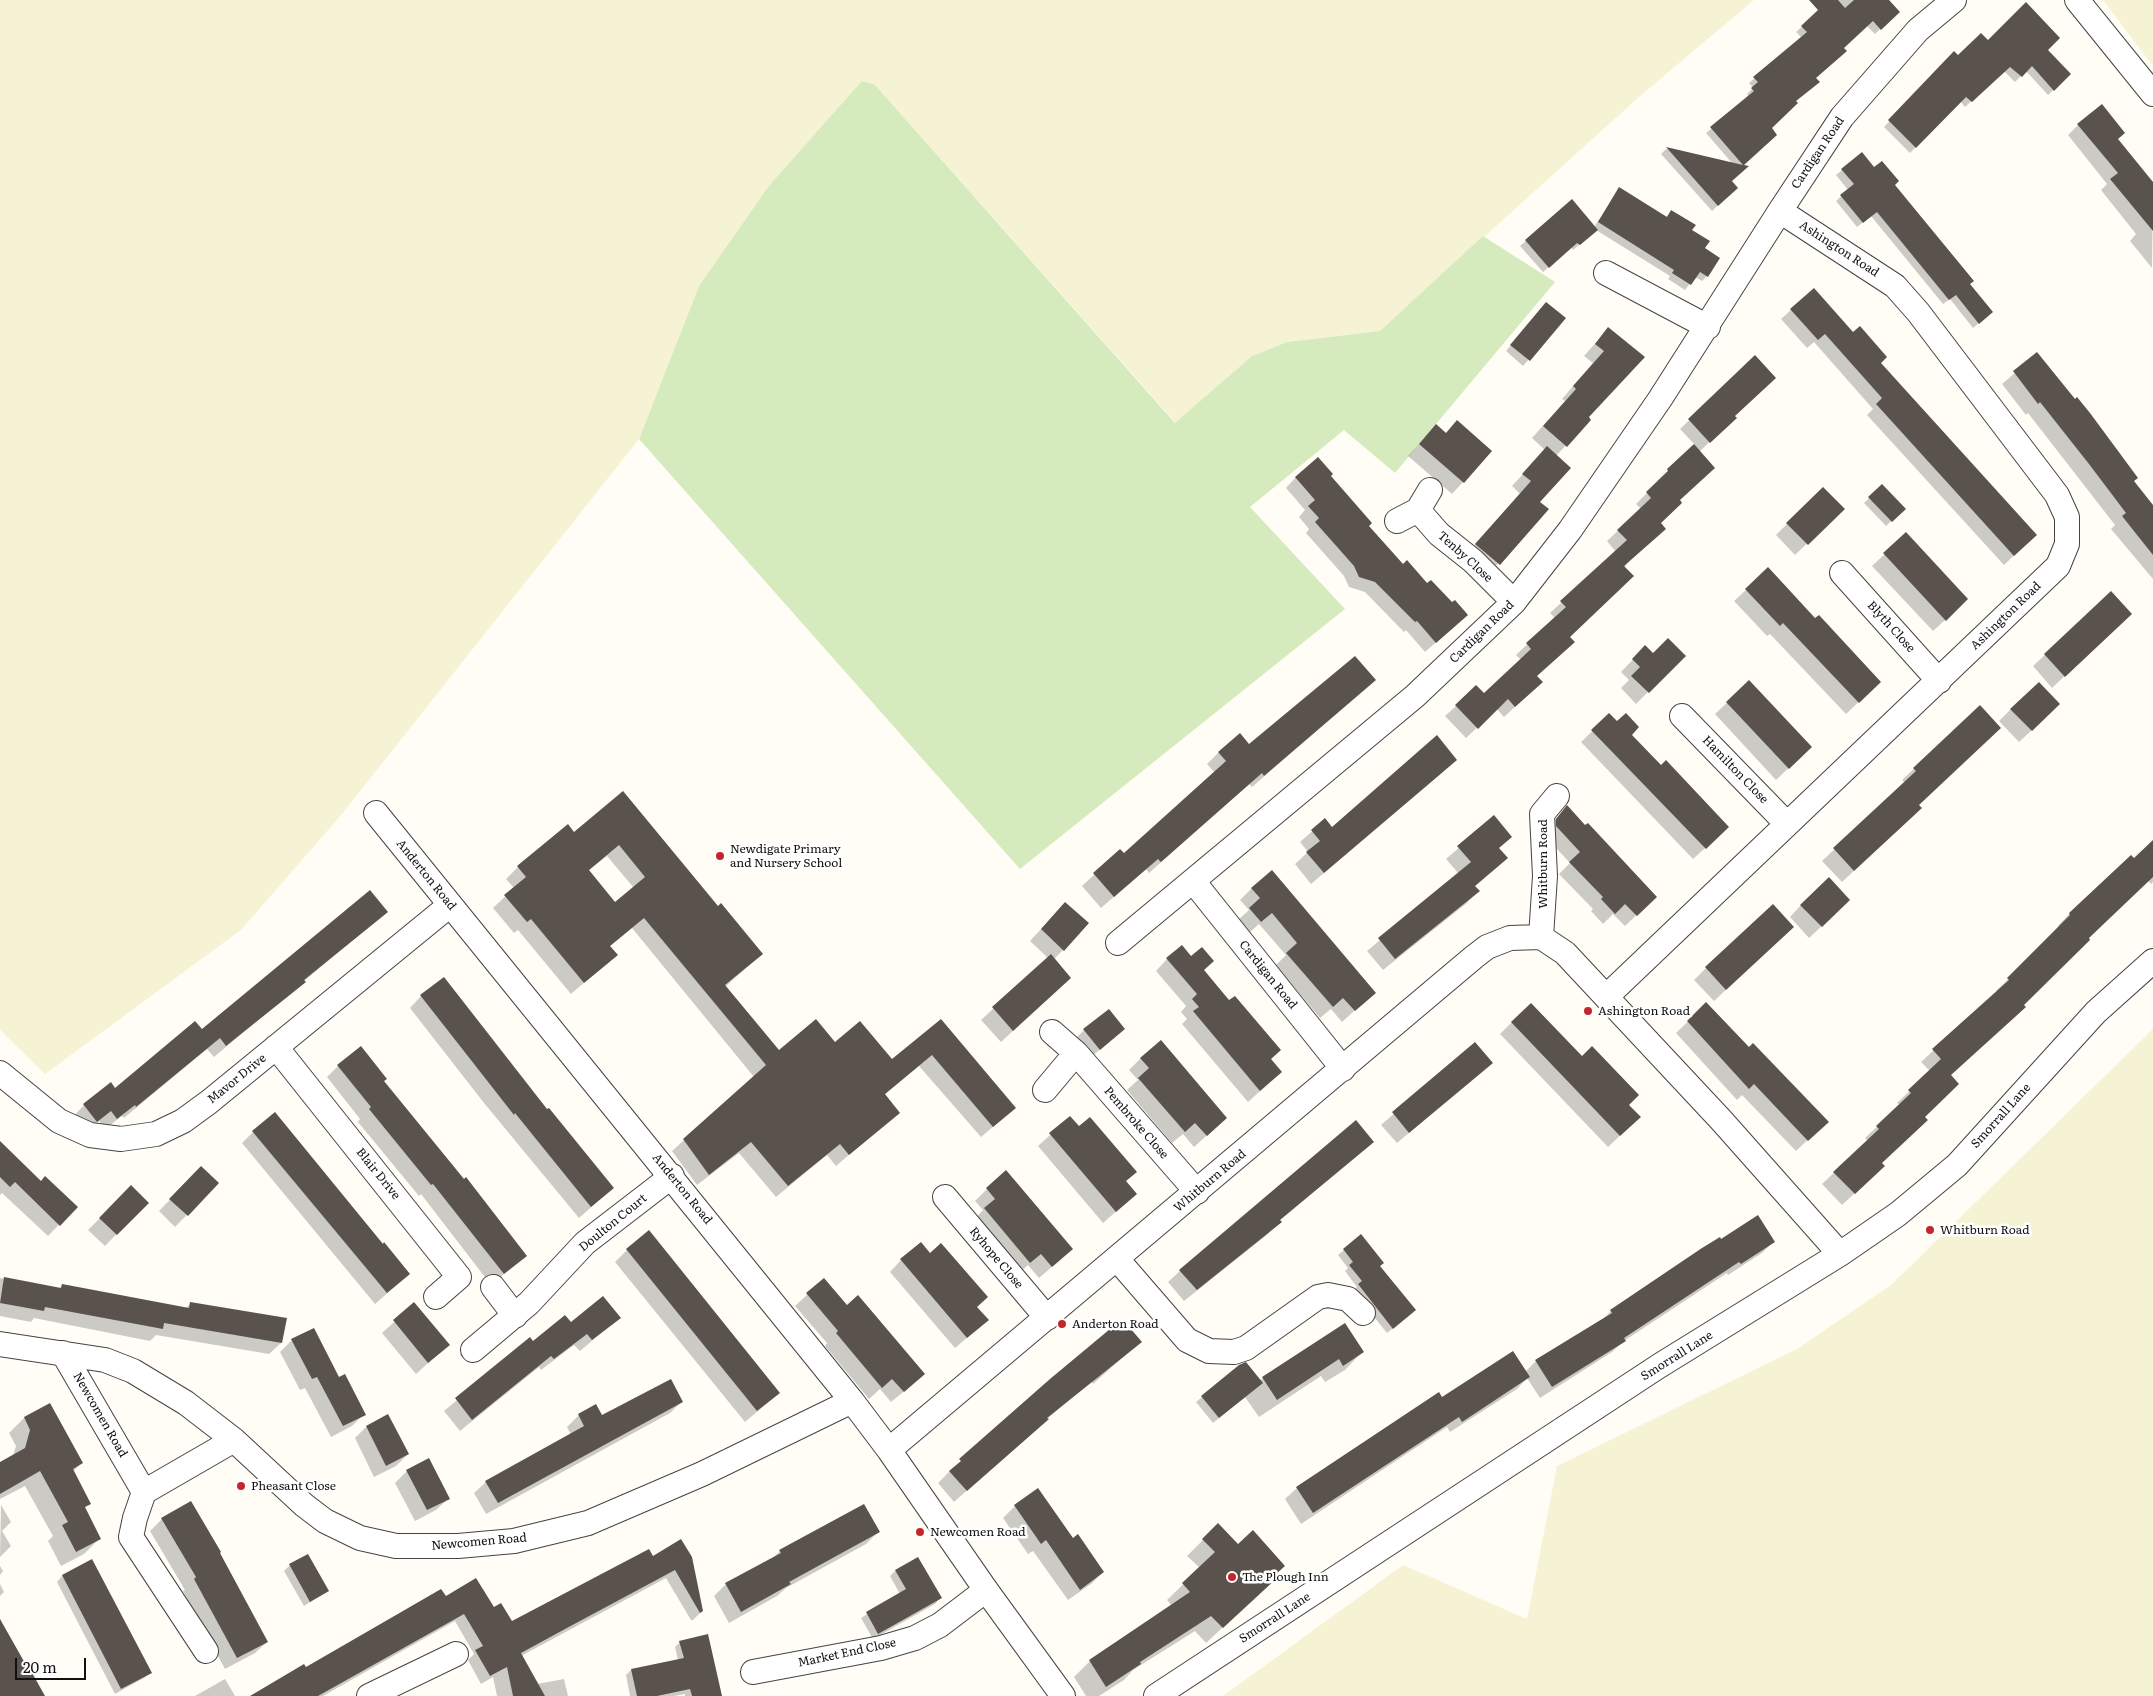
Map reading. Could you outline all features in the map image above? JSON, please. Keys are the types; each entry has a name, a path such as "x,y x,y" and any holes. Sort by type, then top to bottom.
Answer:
{"street":[{"name":"Cardigan Road","path":"1118,942 1415,696 1514,602 1570,530 1708,327 1780,210 1842,117 1918,30 1954,0"},
{"path":"2077,0 2153,94"},
{"name":"Ashington Road","path":"1607,996 2058,566 2065,552 2068,532 2064,507 2057,495 1918,312 1895,286 1780,210"},
{"path":"1606,273 1708,327"},
{"name":"Tenby Close","path":"1430,490 1407,515 1439,534 1473,561 1514,602"},
{"name":"Blyth Close","path":"1842,573 1939,681"},
{"name":"Hamilton Close","path":"1682,716 1787,824"},
{"name":"Whitburn Road","path":"889,1450 1487,947 1510,938 1541,937 1545,876 1542,814 1557,796"},
{"name":"Anderton Road","path":"376,813 672,1176 852,1401 889,1450 986,1590 1063,1696"},
{"name":"Cardigan Road","path":"1193,881 1343,1069"},
{"name":"Mavor Drive","path":"0,1073 59,1121 90,1135 121,1139 156,1134 183,1122 450,905"},
{"path":"1541,937 1565,953 1607,996 1840,1254"},
{"name":"Smorrall Lane","path":"1156,1696 1659,1366 1840,1254 1898,1214 1957,1165 2096,1012 2153,961"},
{"name":"Pembroke Close","path":"1052,1032 1076,1053 1197,1192"},
{"name":"Blair Drive","path":"276,1047 460,1277 436,1298"},
{"path":"1046,1090 1076,1053"},
{"name":"Doulton Court","path":"473,1350 515,1316 585,1244 672,1176"},
{"name":"Ryhope Close","path":"945,1197 1046,1318"},
{"path":"1117,1259 1187,1340 1209,1351 1234,1352 1246,1348 1318,1297 1328,1295 1348,1299 1362,1313"},
{"path":"492,1287 515,1316"},
{"name":"Newcomen Road","path":"0,1344 105,1360 133,1371 186,1403 234,1440 304,1505 341,1530 378,1543 396,1546 458,1546 514,1541 588,1523 702,1474 852,1401"},
{"name":"Newcomen Road","path":"63,1353 144,1492"},
{"path":"206,1651 132,1537 133,1523 144,1492 234,1440"},
{"name":"Market End Close","path":"753,1672 881,1648 915,1638 940,1625 986,1590"},
{"path":"369,1696 456,1654"}],"shaded area":[{"path":"0,0 1754,0 1640,96 1380,331 1287,342 1252,356 1176,423 875,85 768,187 699,286 639,439 342,814 241,930 45,1074 0,1030"},
{"path":"2103,0 2153,0 2153,66"},
{"path":"2153,1029 2153,1696 1223,1696 1403,1565 1527,1619 1557,1466 1797,1349 1891,1285"}],"green space":[{"path":"862,81 875,85 1175,423 1252,356 1287,342 1380,331 1483,236 1555,282 1395,473 1344,430 1250,507 1345,609 1020,869 639,439 699,286 768,187"}],"building":[{"path":"1809,0 1838,0 1845,8 1854,0 1889,0 1900,12 1881,30 1873,21 1844,48 1847,51 1816,78 1820,82 1796,101 1798,103 1772,128 1777,135 1744,165 1749,166 1732,181 1738,188 1718,206 1666,147 1743,165 1710,127 1754,91 1751,88 1758,82 1753,77 1807,32 1801,26 1818,10"},
{"path":"2026,2 2060,38 2048,50 2071,74 2054,91 2032,66 2022,77 2010,67 1972,102 1966,97 1916,148 1888,120 1954,51 1958,55 1981,33 1988,40"},
{"path":"2102,104 2125,133 2118,139 2153,182 2153,231 2110,179 2118,173 2077,124"},
{"path":"1862,152 1874,167 1882,161 1899,181 1895,185 1974,281 1970,284 1993,312 1979,324 1956,295 1949,300 1877,212 1863,223 1840,195 1854,184 1841,169"},
{"path":"1619,187 1667,217 1671,210 1696,225 1692,230 1710,241 1705,248 1720,258 1708,277 1700,272 1691,285 1672,273 1674,270 1598,222"},
{"path":"1572,199 1598,230 1580,245 1577,243 1549,268 1525,240"},
{"path":"1814,288 1853,332 1860,326 1887,357 1881,363 2037,535 2014,556 1876,404 1882,398 1825,334 1818,340 1790,309"},
{"path":"1546,302 1566,318 1530,361 1510,345"},
{"path":"1608,327 1645,357 1589,417 1591,420 1567,447 1543,426 1576,389 1573,386 1604,351 1595,344"},
{"path":"2037,352 2075,399 2077,397 2090,413 2138,478 2134,481 2153,505 2153,555 2122,516 2126,513 2089,464 2040,402 2038,404 2013,371"},
{"path":"1755,355 1776,378 1735,416 1737,418 1710,443 1688,419"},
{"path":"1457,420 1492,451 1464,483 1419,444 1436,424 1446,433"},
{"path":"1694,444 1715,468 1680,500 1682,503 1661,523 1666,529 1624,566 1634,576 1570,637 1575,642 1537,676 1543,682 1515,707 1508,699 1478,729 1455,705 1476,685 1484,693 1531,649 1526,643 1566,607 1560,601 1627,540 1617,530 1651,498 1646,492"},
{"path":"1547,446 1571,468 1540,502 1549,509 1500,565 1475,544 1531,481 1522,474"},
{"path":"1318,457 1333,474 1331,476 1372,523 1369,526 1403,564 1407,560 1427,583 1431,580 1452,602 1455,600 1468,615 1436,643 1417,621 1415,622 1375,582 1359,577 1354,566 1315,522 1319,518 1308,506 1315,500 1295,477"},
{"path":"1882,484 1906,509 1892,522 1868,497"},
{"path":"1823,487 1845,509 1808,545 1786,523"},
{"path":"1906,532 1968,599 1946,621 1883,553"},
{"path":"1768,567 1815,618 1819,615 1881,682 1859,703 1783,623 1780,626 1745,589"},
{"path":"2111,591 2132,614 2065,677 2044,654"},
{"path":"1668,638 1686,656 1649,693 1631,676 1640,667 1632,659 1645,645 1653,653"},
{"path":"1355,656 1376,680 1264,776 1262,773 1161,862 1158,859 1114,897 1093,873 1120,849 1124,853 1226,761 1218,752 1240,733 1249,744"},
{"path":"1749,680 1812,747 1789,769 1726,702"},
{"path":"2039,682 2060,704 2032,731 2010,709"},
{"path":"1980,705 2001,728 1919,805 1922,808 1854,871 1833,848 1916,771 1913,768"},
{"path":"1609,713 1617,721 1626,713 1639,727 1632,735 1661,765 1666,760 1729,827 1706,849 1591,730"},
{"path":"1437,735 1457,760 1324,873 1306,852 1320,841 1311,830 1325,818 1332,827"},
{"path":"623,791 718,906 721,903 763,954 725,985 779,1050 816,1019 835,1042 860,1021 892,1059 941,1019 1016,1108 993,1127 932,1055 885,1094 900,1113 849,1155 840,1144 788,1186 751,1142 709,1175 683,1139 766,1065 644,918 610,946 618,955 584,983 531,919 527,922 504,895 526,877 517,866 568,824 574,832","holes":["619,845 645,877 615,902 589,870"]},
{"path":"1567,805 1585,825 1588,823 1657,897 1637,916 1625,904 1615,914 1601,899 1603,897 1569,862 1580,852 1556,826 1556,819"},
{"path":"1494,815 1512,837 1499,848 1508,858 1475,886 1480,891 1395,959 1378,938 1471,862 1457,846"},
{"path":"2153,840 2153,877 2089,938 2090,940 2024,1005 2026,1007 1951,1075 1959,1084 1925,1117 1928,1120 1882,1163 1885,1166 1855,1194 1833,1172 1879,1129 1876,1126 1911,1093 1908,1090 1941,1059 1932,1049 2009,980 2007,978 2070,915 2069,913 2131,855 2134,858"},
{"path":"1272,870 1376,993 1355,1011 1343,998 1333,1007 1286,953 1297,943 1272,913 1261,922 1249,908 1260,898 1251,888"},
{"path":"1829,877 1850,900 1822,927 1800,905"},
{"path":"370,890 388,912 304,980 306,982 226,1046 220,1038 136,1107 135,1105 117,1119 111,1111 97,1122 83,1104 111,1082 115,1088 195,1021 202,1029"},
{"path":"1065,902 1089,923 1064,951 1041,929"},
{"path":"1773,904 1794,927 1726,990 1705,967"},
{"path":"1182,945 1191,956 1202,947 1214,961 1204,970 1229,1000 1235,996 1281,1050 1271,1059 1282,1072 1260,1091 1193,1011 1199,1007 1192,999 1197,994 1166,958"},
{"path":"1051,954 1071,978 1013,1031 992,1007"},
{"path":"444,977 547,1109 549,1108 614,1188 591,1207 515,1113 514,1115 420,995"},
{"path":"1706,1002 1749,1047 1753,1043 1829,1122 1808,1141 1754,1084 1749,1089 1687,1021"},
{"path":"1531,1003 1582,1056 1592,1046 1639,1095 1629,1105 1641,1117 1620,1136 1511,1022"},
{"path":"1109,1009 1125,1029 1100,1050 1083,1029"},
{"path":"1161,1040 1227,1118 1207,1136 1195,1123 1185,1132 1138,1078 1149,1068 1140,1058"},
{"path":"1475,1042 1493,1063 1409,1133 1392,1112"},
{"path":"361,1046 387,1079 384,1081 464,1179 466,1177 527,1256 504,1274 433,1184 431,1185 369,1109 371,1107 337,1065"},
{"path":"275,1112 383,1244 384,1242 410,1274 387,1293 252,1131"},
{"path":"1070,1116 1079,1126 1090,1117 1137,1172 1126,1181 1137,1194 1116,1212 1049,1133"},
{"path":"1356,1120 1374,1142 1280,1220 1282,1222 1197,1290 1179,1270"},
{"path":"0,1141 41,1181 45,1176 78,1207 60,1226 15,1182 10,1187 0,1177"},
{"path":"201,1166 219,1183 188,1216 169,1199"},
{"path":"1006,1170 1073,1249 1052,1267 1041,1254 1030,1263 984,1208 995,1199 986,1188"},
{"path":"131,1185 149,1203 117,1235 99,1218"},
{"path":"1758,1215 1775,1242 1741,1264 1739,1262 1624,1338 1626,1341 1552,1387 1535,1360 1612,1313 1610,1310 1702,1248 1720,1237 1721,1239"},
{"path":"649,1230 780,1393 757,1411 626,1249"},
{"path":"1361,1234 1384,1263 1380,1266 1416,1310 1393,1329 1358,1284 1362,1281 1349,1265 1353,1262 1343,1249"},
{"path":"921,1242 930,1253 941,1243 988,1297 977,1307 989,1320 967,1338 900,1259"},
{"path":"4,1277 61,1288 62,1284 189,1308 190,1302 287,1318 282,1343 164,1323 163,1329 45,1307 44,1311 0,1303"},
{"path":"824,1278 847,1305 858,1295 925,1374 904,1392 892,1379 882,1388 836,1333 838,1331 806,1293"},
{"path":"603,1296 621,1318 592,1340 587,1334 554,1359 551,1356 472,1420 455,1398 530,1337 533,1341 565,1315 571,1322"},
{"path":"414,1302 450,1345 428,1363 393,1320"},
{"path":"1124,1321 1142,1342 1047,1418 1049,1419 967,1491 949,1471 961,1461 959,1459 1050,1379 1110,1329 1111,1331"},
{"path":"1345,1323 1364,1352 1343,1366 1339,1359 1277,1400 1262,1377"},
{"path":"314,1328 339,1377 345,1374 366,1415 343,1426 317,1377 312,1379 291,1339"},
{"path":"1513,1351 1530,1377 1462,1422 1459,1417 1313,1513 1296,1487 1439,1392 1442,1397"},
{"path":"1246,1362 1263,1383 1219,1418 1201,1396 1239,1365"},
{"path":"671,1379 683,1402 498,1503 485,1481 584,1426 578,1414 596,1404 602,1415"},
{"path":"50,1403 83,1463 73,1469 91,1504 85,1507 101,1539 76,1552 62,1525 68,1522 40,1471 0,1494 0,1462 25,1448 30,1430 24,1417"},
{"path":"388,1414 409,1454 386,1466 366,1426"},
{"path":"429,1458 450,1499 427,1510 406,1470"},
{"path":"1038,1488 1073,1538 1078,1534 1104,1572 1080,1590 1046,1540 1041,1544 1014,1505"},
{"path":"191,1501 221,1552 268,1642 237,1658 194,1579 196,1577 161,1518"},
{"path":"864,1504 880,1532 789,1582 791,1584 741,1612 725,1583 781,1553 779,1550"},
{"path":"1218,1523 1238,1544 1253,1530 1285,1566 1275,1575 1277,1578 1223,1628 1211,1616 1140,1662 1141,1664 1106,1687 1089,1660 1190,1592 1182,1583 1215,1552 1202,1539"},
{"path":"681,1539 692,1557 703,1611 700,1613 675,1570 565,1629 521,1653 545,1696 513,1696 507,1667 490,1676 475,1650 483,1646 464,1614 318,1696 250,1696 304,1664 306,1667 441,1589 446,1596 476,1578 494,1607 501,1603 512,1621 649,1549 653,1556"},
{"path":"308,1554 329,1591 310,1602 289,1564"},
{"path":"918,1557 942,1598 878,1634 866,1612 906,1589 895,1570"},
{"path":"92,1559 152,1673 121,1689 62,1575"},
{"path":"0,1619 30,1672 45,1696 0,1696"},
{"path":"708,1634 722,1696 692,1696 690,1689 657,1696 637,1696 631,1669 684,1658 679,1641"}],"place":[{"name":"Newdigate Primary and Nursery School","path":"720,856"},
{"name":"Ashington Road","path":"1588,1011"},
{"name":"Whitburn Road","path":"1930,1230"},
{"name":"Anderton Road","path":"1062,1324"},
{"name":"Pheasant Close","path":"241,1486"},
{"name":"Newcomen Road","path":"920,1532"},
{"name":"The Plough Inn","path":"1232,1577"}]}
